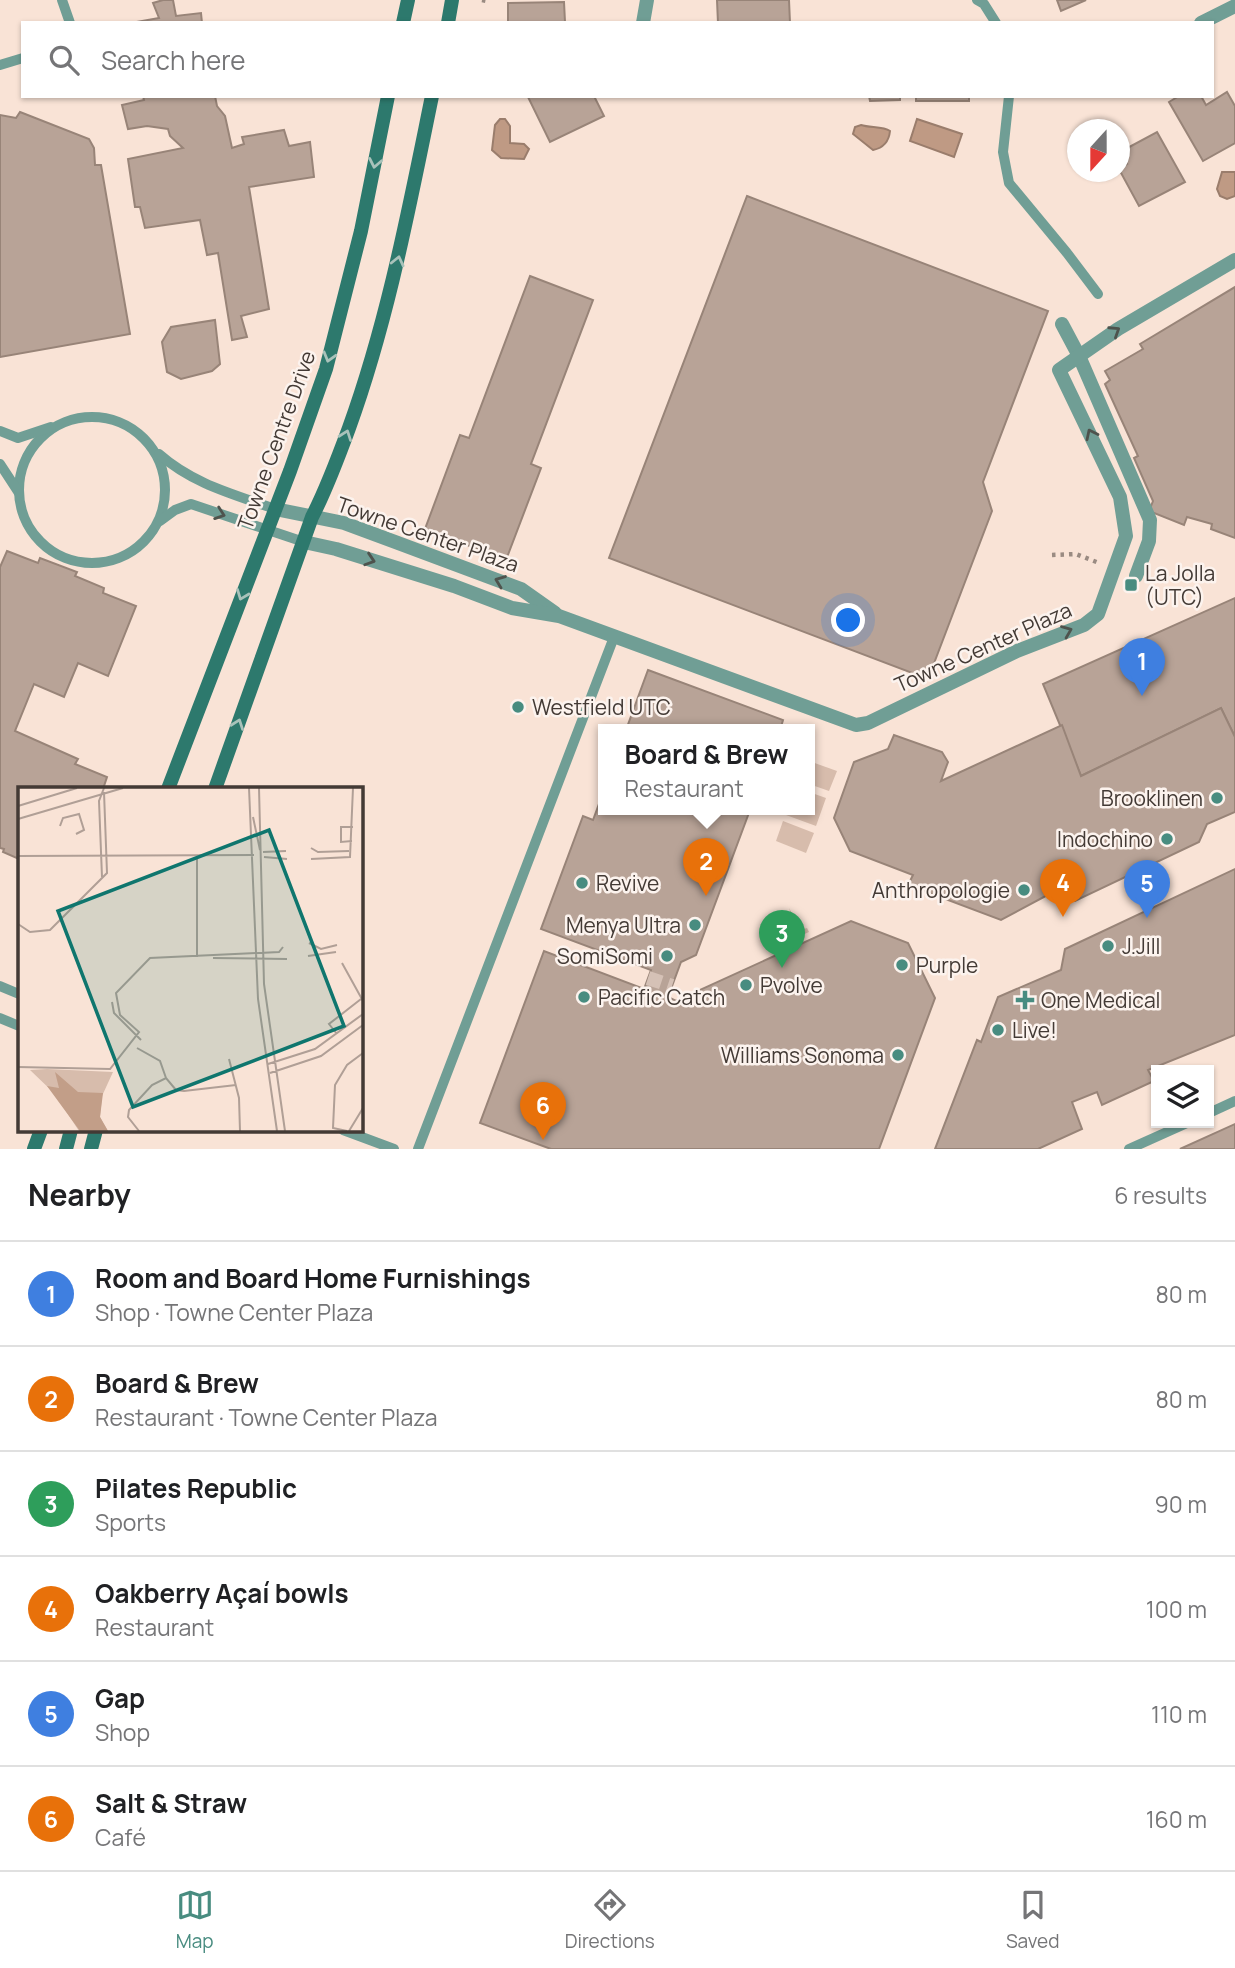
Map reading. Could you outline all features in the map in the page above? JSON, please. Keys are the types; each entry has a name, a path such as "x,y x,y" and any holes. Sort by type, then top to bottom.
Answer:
{"main road":[{"path":"403,21 408,0"},
{"path":"448,21 452,0"},
{"name":"Towne Centre Drive","path":"170,787 326,369 361,231 388,98"},
{"path":"216,787 312,517 327,487 362,393 388,304 432,98"},
{"path":"34,1149 40,1132"},
{"path":"66,1149 70,1132"},
{"path":"91,1149 95,1132"}],"street":[{"path":"643,21 647,0"},
{"path":"1205,21 1235,6"},
{"name":"Towne Center Plaza","path":"304,542 336,549 454,586 512,608 559,616 856,725 868,723 1017,651 1084,625 1098,614 1126,536 1120,496 1059,370 1118,328 1235,260"},
{"path":"1062,324 1079,356 1150,520 1149,541 1136,576"},
{"name":"Towne Center Plaza","path":"275,509 344,523 521,589 559,616"}],"lane":[{"path":"62,0 69,21"},
{"path":"977,0 984,4 995,21"},
{"path":"0,65 21,59"},
{"path":"1009,98 1003,152 1009,183 1098,294"},
{"path":"0,431 18,438 70,421 89,417 107,419 125,425 140,435 152,449 193,479 275,509"},
{"path":"70,421 53,428 38,441 27,456 19,493 23,514 33,533 48,548 67,559 88,563 109,562 129,554 146,541 158,523 166,493 165,477 152,449"},
{"path":"0,464 19,493"},
{"path":"158,523 175,510 191,505 304,542"},
{"path":"418,1149 614,637"},
{"path":"0,986 18,994"},
{"path":"0,1018 18,1026"},
{"path":"1214,1111 1235,1101"},
{"path":"1129,1149 1176,1128"},
{"path":"348,1132 394,1149"}],"shaded area":[{"path":"500,119 505,119 510,126 510,143 524,144 529,149 524,159 501,158 492,150 495,125"},
{"path":"917,119 962,134 954,157 910,141"},
{"path":"861,125 890,131 887,141 880,148 873,150 853,134 855,127"},
{"path":"1222,172 1235,172 1235,196 1227,199 1220,196 1217,189"},
{"path":"815,763 837,771 829,791 815,786"},
{"path":"815,794 826,798 816,826 786,815 815,815"},
{"path":"783,821 814,833 806,853 776,841"},
{"path":"789,908 801,930 807,928 809,932 768,950 760,933 763,935 771,928 774,937 776,936 770,920 778,917 782,925 786,922 785,917 792,917"}],"building":[{"path":"173,0 176,16 201,13 202,21 142,21 159,18 153,3"},
{"path":"717,0 789,0 790,21 718,21"},
{"path":"1057,0 1086,0 1061,11"},
{"path":"564,2 565,21 508,21 508,3"},
{"path":"1227,92 1235,106 1235,143 1203,161 1169,102 1176,98 1202,98 1206,105"},
{"path":"215,98 217,106 225,116 232,148 244,144 242,137 284,130 289,146 310,142 314,177 249,187 269,309 241,316 247,337 232,340 218,253 207,255 200,220 145,228 140,207 135,207 128,159 183,148 170,136 168,129 147,126 128,129 122,105 144,100"},
{"path":"528,98 595,98 604,116 550,142"},
{"path":"869,98 900,98 900,100 870,101"},
{"path":"916,98 969,98 969,101 916,101"},
{"path":"20,112 89,139 94,148 95,165 101,165 130,334 0,357 0,115 16,118"},
{"path":"1157,132 1185,182 1139,206 1126,182 1130,182 1130,147"},
{"path":"747,196 1048,311 983,482 992,511 928,679 609,558"},
{"path":"530,276 593,300 531,464 541,468 506,560 425,529 460,435 469,438"},
{"path":"1235,287 1235,538 1211,529 1212,524 1187,517 1184,525 1149,511 1153,501 1134,458 1138,456 1105,384 1110,380 1105,371 1143,349 1140,344"},
{"path":"215,320 220,364 212,371 181,379 167,372 162,342 171,327"},
{"path":"7,551 38,563 40,558 77,572 75,576 104,588 103,593 136,606 108,676 78,663 64,697 34,684 15,731 78,759 75,764 107,777 104,787 18,787 18,859 0,848 0,567"},
{"path":"1235,598 1235,737 1221,708 1081,776 1043,684"},
{"path":"648,670 783,720 782,724 628,724"},
{"path":"1221,708 1235,737 1235,812 1207,824 1199,842 1075,901 1055,891 1001,920 908,885 913,875 850,851 834,818 854,762 888,749 894,735 942,752 948,762 941,781 1062,725 1081,776"},
{"path":"598,806 598,815 748,815 696,955 681,962 668,997 676,1001 851,921 908,943 935,998 879,1149 551,1149 480,1123 544,951 644,989 651,970 541,929 583,816 593,820"},
{"path":"1235,869 1235,1035 1160,1065 1151,1065 1148,1070 1151,1082 1102,1105 1097,1092 1072,1102 1082,1129 1038,1149 935,1149 977,1040 981,1042 998,997 1061,970 1065,949"},
{"path":"1235,1124 1235,1149 1180,1149"}],"tunnel":[{"path":"648,978 672,986"}],"place":[{"name":"La Jolla (UTC)","path":"1131,585"},
{"name":"Room and Board Home Furnishings","path":"1142,696"},
{"name":"Westfield UTC","path":"518,707"},
{"name":"Brooklinen","path":"1217,798"},
{"name":"Indochino","path":"1167,839"},
{"name":"Revive","path":"582,883"},
{"name":"Anthropologie","path":"1024,890"},
{"name":"Board & Brew","path":"706,896"},
{"name":"Oakberry Açaí bowls","path":"1063,917"},
{"name":"Gap","path":"1147,918"},
{"name":"Menya Ultra","path":"695,925"},
{"name":"J.Jill","path":"1108,946"},
{"name":"SomiSomi","path":"667,956"},
{"name":"Purple","path":"902,965"},
{"name":"Pilates Republic","path":"782,968"},
{"name":"Pvolve","path":"746,985"},
{"name":"Pacific Catch","path":"584,997"},
{"name":"One Medical","path":"1025,1000"},
{"name":"Live!","path":"998,1030"},
{"name":"Williams Sonoma","path":"898,1055"},
{"name":"Salt & Straw","path":"543,1140"}]}
